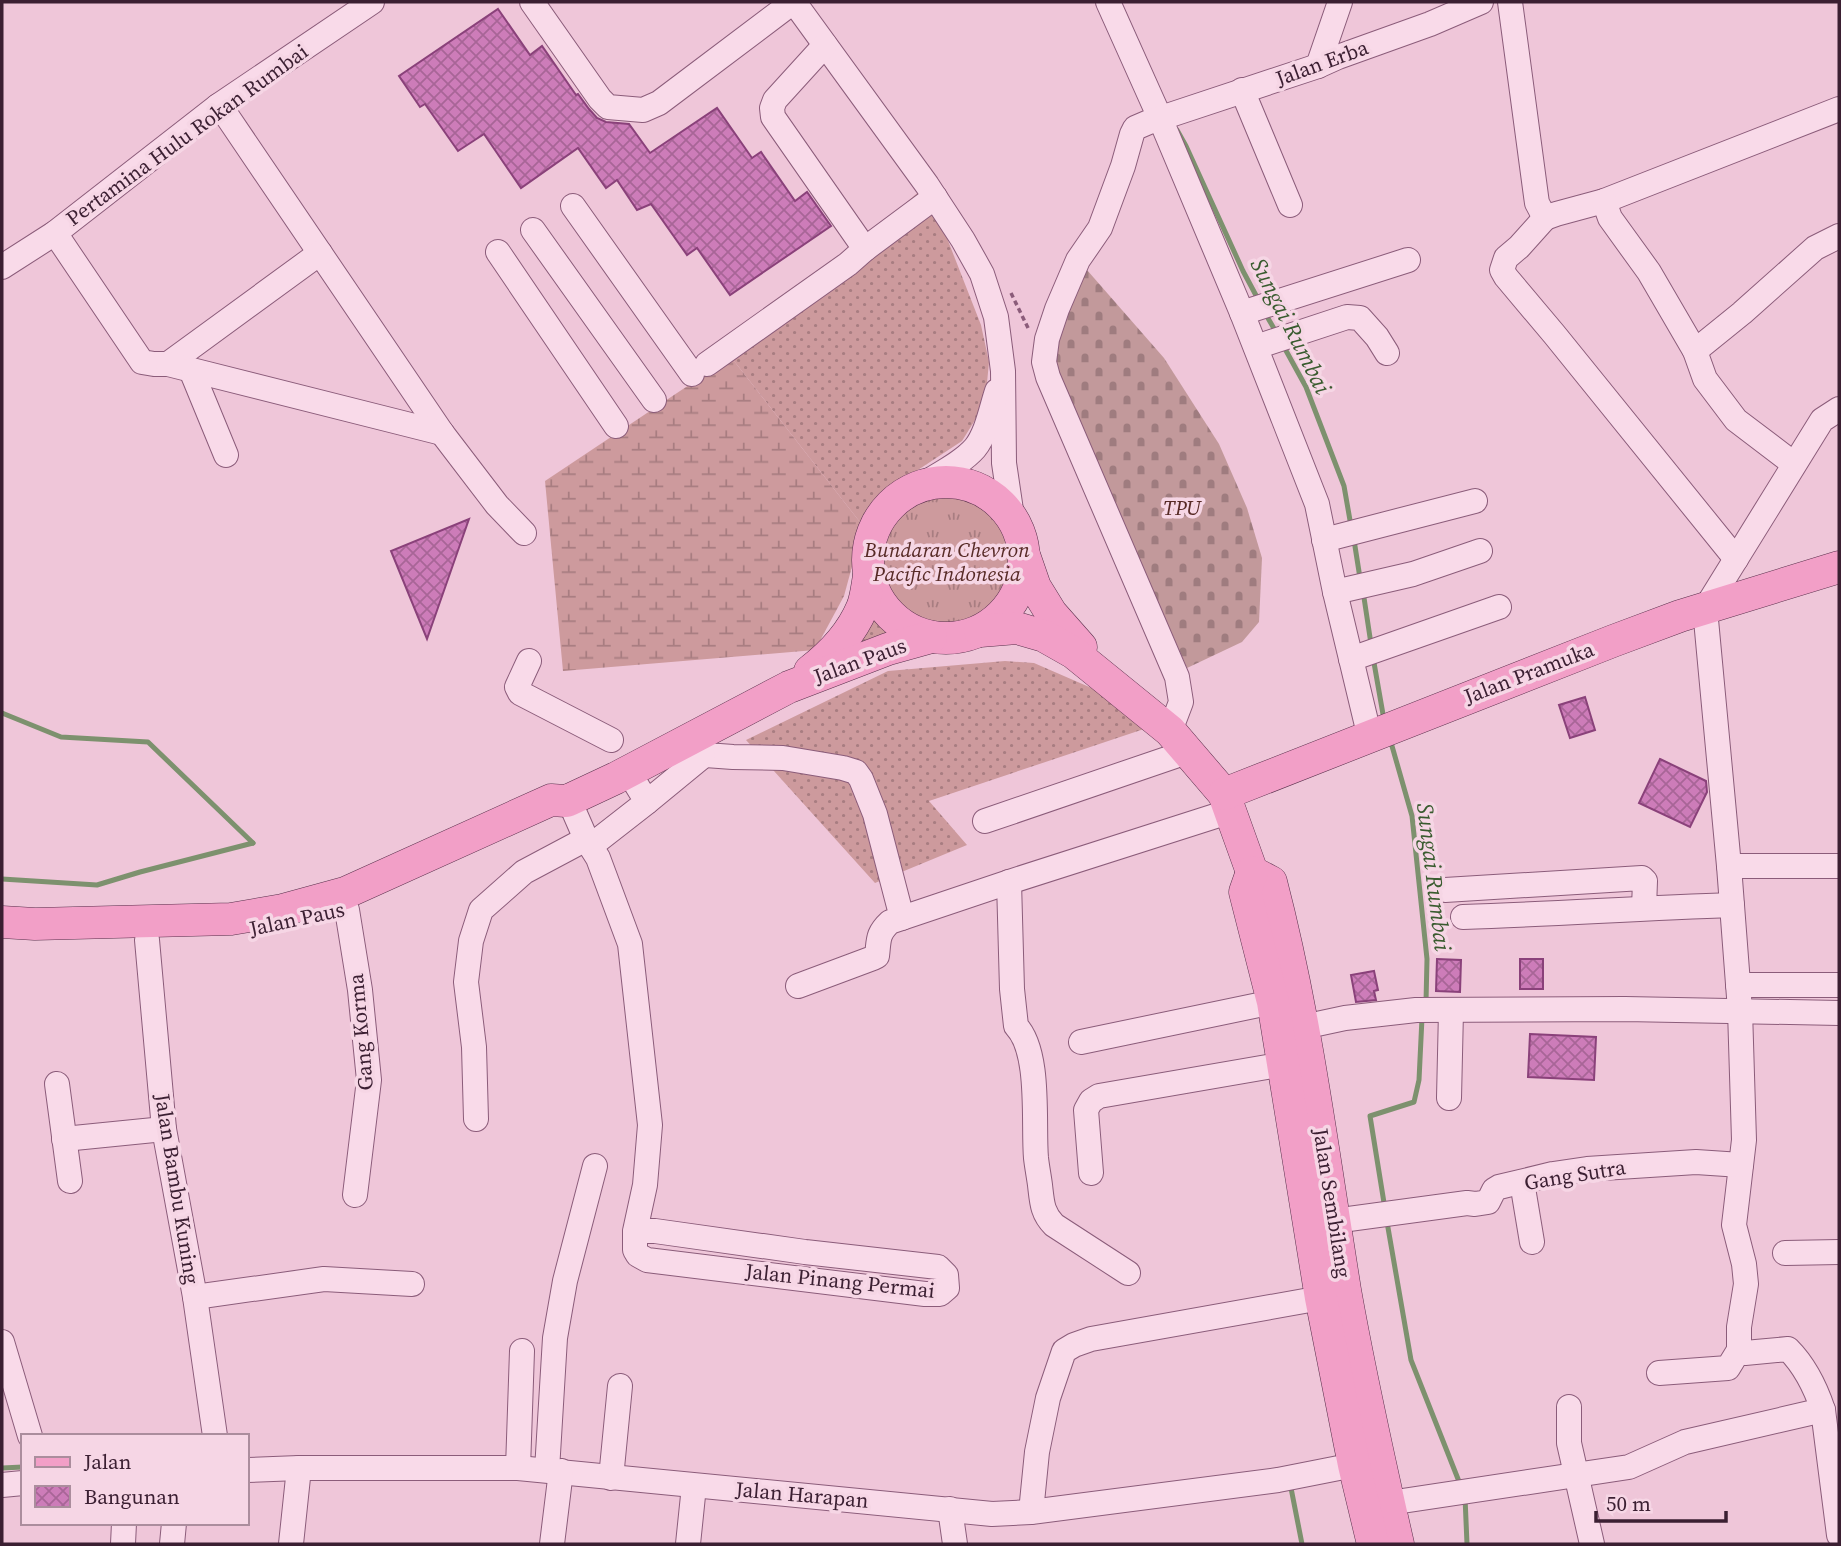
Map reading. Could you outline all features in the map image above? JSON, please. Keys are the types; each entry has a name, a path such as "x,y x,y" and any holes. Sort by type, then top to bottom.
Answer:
{"main road":[{"path":"939,482 959,483 979,489 997,500 1012,517 1022,539 1025,558 1023,579 1014,599 1000,617 980,631 956,637 931,637 908,628 889,614 877,596 869,576 867,557 872,534 889,507 902,495 920,486 939,482"},
{"name":"Jalan Sembilang","path":"1025,558 1035,587 1051,613 1118,687"},
{"name":"Jalan Pramuka","path":"1228,803 1404,723 1613,640 1839,567"},
{"name":"Jalan Paus","path":"789,687 824,661 849,632 862,608 869,576"},
{"name":"Jalan Sembilang","path":"980,631 1017,628 1044,636 1074,653 1118,687 1179,742 1228,803 1256,882 1285,936 1303,1027 1346,1294 1398,1544"},
{"name":"Jalan Paus","path":"2,937 147,940 232,933 347,910 453,865 558,813 573,798 789,687 888,649 931,637"},
{"name":"Jalan Paus","path":"2,922 35,924 219,920 283,910 345,893 551,800 573,798"},
{"name":"Jalan Sembilang","path":"1256,882 1321,1298 1354,1465 1373,1544"}],"street":[{"name":"Pertamina Hulu Rokan Rumbai","path":"2,267 55,233 218,106 372,2"},
{"path":"532,2 608,107 643,110 659,103 793,2 935,197 982,274 996,317 1003,371 1004,463 1012,517"},
{"path":"1108,2 1160,118 1272,342 1317,503 1343,536 1365,654 1370,738"},
{"path":"1318,66 1340,2"},
{"name":"Jalan Erba","path":"1179,742 1181,702 1177,677 1048,377 1044,362 1047,339 1057,309 1078,260 1100,228 1124,166 1135,128 1318,66 1481,2"},
{"path":"1510,2 1537,203 1545,218"},
{"path":"825,45 775,100 773,117 865,249"},
{"path":"1242,90 1290,205"},
{"path":"218,106 235,127 442,433 496,505 524,533"},
{"path":"1736,559 1502,270 1506,258 1545,218 1604,201 1839,109"},
{"path":"573,206 699,369 848,264 935,197"},
{"path":"1604,201 1610,218 1649,272 1695,351 1705,379 1736,420 1794,464"},
{"path":"533,230 654,400"},
{"path":"55,233 142,362 179,367 442,433"},
{"path":"1695,351 1815,248 1839,236"},
{"path":"498,252 616,426"},
{"path":"179,367 320,253"},
{"path":"1255,309 1408,260"},
{"path":"1272,342 1347,317 1360,318 1387,353"},
{"path":"179,367 226,455"},
{"path":"920,486 961,460 975,447 986,425 1003,371"},
{"path":"1659,1373 1728,1368 1739,1350 1739,1328 1746,1284 1734,1225 1744,1140 1740,1010 1705,609 1822,420 1839,409"},
{"path":"1343,536 1475,501"},
{"path":"1353,588 1413,574 1480,551"},
{"path":"1365,654 1499,607"},
{"path":"529,661 517,687 520,693 611,740"},
{"path":"985,821 1179,742"},
{"path":"664,752 783,758 856,772 875,814 902,918"},
{"path":"476,1119 474,1047 466,982 471,941 481,910 524,872 594,846 703,756"},
{"path":"628,771 647,802"},
{"path":"573,798 594,846 630,944 650,1125 645,1185 635,1231"},
{"path":"798,986 877,956 878,936 890,922 1228,803"},
{"path":"1729,866 1839,866"},
{"path":"1444,890 1642,878 1645,881 1644,908"},
{"path":"1009,882 1012,989 1016,1026 1028,1050 1034,1079 1036,1159 1045,1216 1054,1225 1128,1273"},
{"path":"1463,917 1732,905"},
{"name":"Gang Korma","path":"347,910 360,990 369,1080 355,1195"},
{"name":"Jalan Bambu Kuning","path":"147,940 164,1129 195,1297 215,1434"},
{"path":"1738,985 1839,985"},
{"path":"1081,1042 1273,1002"},
{"path":"1303,1027 1345,1018 1432,1010 1625,1009 1839,1013"},
{"path":"1432,1010 1449,1098"},
{"path":"1091,1172 1086,1110 1091,1101 1099,1096 1284,1064"},
{"path":"57,1084 70,1181"},
{"path":"64,1139 164,1129"},
{"name":"Gang Sutra","path":"1334,1221 1488,1202 1494,1190 1553,1174 1587,1169 1696,1161 1741,1165"},
{"path":"552,1544 555,1338 565,1281 594,1166"},
{"path":"1521,1182 1532,1242"},
{"name":"Jalan Pinang Permai","path":"635,1231 655,1231 938,1268 946,1275 947,1288 940,1294 925,1294 647,1259 638,1255 635,1250 635,1231"},
{"path":"802,1280 805,1252"},
{"path":"1785,1253 1839,1252"},
{"path":"195,1297 324,1279 412,1284"},
{"path":"1031,1512 1037,1452 1045,1411 1064,1351 1091,1339 1321,1298"},
{"path":"2,1342 29,1434"},
{"path":"1739,1350 1745,1353 1788,1349 1796,1357 1818,1397 1823,1410 1839,1535"},
{"path":"518,1468 522,1350"},
{"path":"611,1478 620,1386"},
{"path":"1569,1407 1569,1443 1592,1544"},
{"path":"1389,1503 1629,1467 1685,1442 1823,1410"},
{"name":"Jalan Harapan","path":"248,1470 518,1468 992,1514 1031,1512 1278,1480 1354,1465"},
{"path":"291,1544 299,1468"},
{"path":"2,1485 21,1483"},
{"path":"688,1544 694,1486"},
{"path":"950,1509 955,1544"},
{"path":"123,1544 124,1525"},
{"path":"172,1544 174,1525"},
{"path":"1824,1544 1839,1541"}],"green space":[{"path":"923,188 945,233 981,325 989,362 985,404 962,441 892,487 871,505 863,526 731,357"},
{"name":"TPU","path":"1080,262 1164,358 1219,444 1247,508 1262,558 1259,622 1242,642 1187,668 1047,348"},
{"path":"731,357 863,526 844,596 815,650 563,671 545,481"},
{"name":"Bundaran Chevron Pacific Indonesia","path":"947,494 973,499 995,514 1010,536 1015,562 1010,588 995,610 973,625 947,630 921,625 899,610 884,588 879,562 884,536 899,514 921,499"},
{"path":"871,607 891,631 831,665"},
{"path":"1005,661 1034,663 1110,696 1147,728 929,801 967,845 875,883 746,740 888,671"}],"building":[{"path":"498,9 530,55 542,46 576,95 578,94 597,118 606,122 629,124 650,153 717,108 752,158 761,152 795,201 807,192 831,226 730,295 697,248 687,255 651,204 637,210 617,180 606,188 578,148 521,188 484,134 458,151 425,104 420,107 399,76"},
{"path":"469,519 427,639 391,551"},
{"path":"1585,697 1595,730 1570,738 1559,705"},
{"path":"1660,759 1706,781 1707,792 1690,827 1639,803"},
{"path":"1437,959 1461,960 1460,992 1436,991"},
{"path":"1520,959 1543,959 1543,989 1520,989"},
{"path":"1374,971 1378,990 1374,991 1376,1000 1356,1002 1351,975"},
{"path":"1530,1034 1596,1037 1594,1080 1528,1077"}],"waterway":[{"name":"Sungai Rumbai","path":"1177,130 1259,301"},
{"name":"Sungai Rumbai","path":"1265,313 1276,332"},
{"name":"Sungai Rumbai","path":"1284,347 1306,387 1344,486 1351,526"},
{"name":"Sungai Rumbai","path":"1354,540 1360,578"},
{"name":"Sungai Rumbai","path":"1363,591 1371,644"},
{"name":"Sungai Rumbai","path":"1373,657 1384,720"},
{"path":"2,713 61,737 148,742 253,843"},
{"name":"Sungai Rumbai","path":"1390,739 1412,816 1427,959 1426,1002"},
{"path":"2,879 97,885 253,843"},
{"name":"Sungai Rumbai","path":"1385,1209 1370,1116 1414,1102 1419,1080 1422,1018"},
{"name":"Sungai Rumbai","path":"1387,1222 1411,1360 1460,1484"},
{"path":"2,1468 21,1467"},
{"path":"1291,1488 1302,1544"},
{"name":"Sungai Rumbai","path":"1465,1497 1467,1544"}]}
